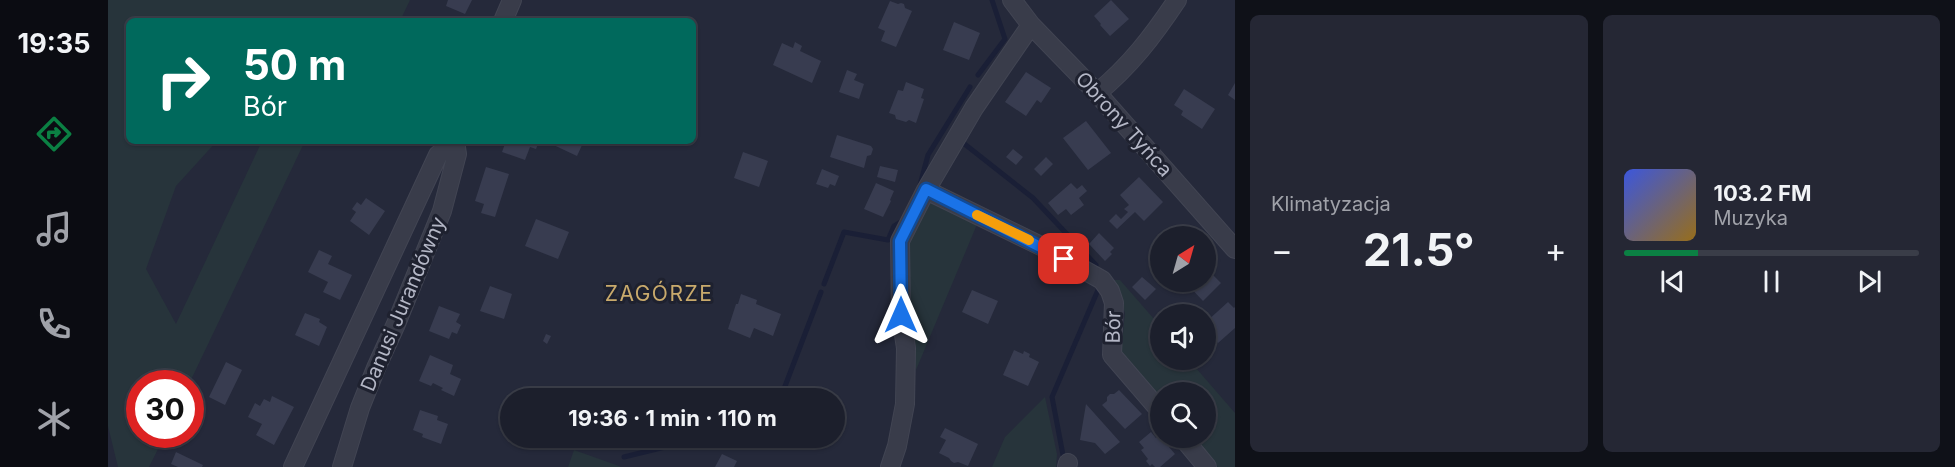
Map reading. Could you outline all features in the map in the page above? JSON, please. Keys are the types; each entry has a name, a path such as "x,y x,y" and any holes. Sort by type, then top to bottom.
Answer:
{"street":[{"path":"504,18 512,0"},
{"name":"Obrony Tyńca","path":"1012,0 1031,25 1097,93 1235,249"},
{"path":"1097,93 1129,64 1153,36 1177,0"},
{"path":"890,467 897,446 905,404 906,348 901,315 900,241 926,189 974,108 1031,25"},
{"path":"293,467 438,154 452,144"},
{"name":"Danusi Jurandówny","path":"342,467 375,368 396,324 442,211 458,154 456,144"},
{"name":"Bór","path":"926,189 1045,248 1102,280 1110,291 1114,303 1112,355 1150,399"},
{"path":"1191,448 1207,467"}],"shaded area":[{"path":"108,0 410,0 401,18 126,18 126,144 214,144 176,186 146,269 176,324 261,144 304,144 196,370 126,370 126,448 158,448 149,467 118,467 108,426"},
{"path":"930,203 948,204 978,222 916,370 906,283 907,261 918,221"},
{"path":"1113,280 1120,280 1150,314 1150,370 1198,370 1208,382 1150,382 1150,388 1121,355 1125,313"},
{"path":"1216,391 1235,413 1235,467 1218,467 1202,448 1216,448"},
{"path":"1045,397 1057,454 1056,467 992,467 1005,437"},
{"path":"574,450 619,466 621,467 568,467"}],"building":[{"path":"448,0 472,0 465,14 446,6"},
{"path":"1111,0 1129,19 1110,36 1094,16"},
{"path":"890,1 904,4 905,8 912,11 896,47 881,41 885,31 878,28"},
{"path":"954,22 980,33 969,60 943,50"},
{"path":"795,42 802,46 800,51 821,61 812,83 773,65 782,43 793,48"},
{"path":"847,70 857,74 854,80 864,84 859,99 839,92"},
{"path":"1026,72 1051,88 1041,103 1037,100 1026,116 1005,102"},
{"path":"906,82 924,89 921,98 924,99 916,123 896,119 895,115 889,113 898,90 903,91"},
{"path":"1235,83 1235,100 1228,95"},
{"path":"1184,89 1215,109 1202,129 1181,115 1183,111 1174,105"},
{"path":"1086,121 1111,153 1088,170 1063,138"},
{"path":"837,135 871,146 873,149 871,155 867,156 864,168 830,157"},
{"path":"505,144 538,144 536,149 530,147 525,160 502,152"},
{"path":"551,144 583,144 577,156"},
{"path":"1013,149 1023,157 1016,165 1006,157"},
{"path":"743,152 768,161 759,187 734,178"},
{"path":"1046,157 1053,164 1041,176 1034,169"},
{"path":"880,166 898,170 895,182 877,177"},
{"path":"486,167 509,174 495,217 481,213 484,204 475,201"},
{"path":"822,169 839,176 835,186 830,184 828,188 816,184"},
{"path":"1139,177 1163,202 1144,221 1135,212 1117,229 1109,221 1116,214 1121,219 1128,212 1124,209 1129,205 1120,195"},
{"path":"876,183 894,191 883,217 864,209"},
{"path":"1071,183 1077,189 1082,185 1087,191 1079,198 1084,205 1071,215 1066,209 1058,215 1048,203"},
{"path":"366,198 385,211 369,235 350,221 356,212 352,209 357,202 361,205"},
{"path":"536,219 569,232 558,259 525,246"},
{"path":"1099,233 1114,248 1105,261 1089,244"},
{"path":"319,250 332,256 328,264 352,275 340,300 323,292 328,282 308,272"},
{"path":"1142,277 1150,284 1150,292 1153,292 1145,300 1132,287"},
{"path":"1216,278 1221,283 1216,288"},
{"path":"490,286 512,294 504,319 480,311"},
{"path":"972,290 998,301 988,324 962,312"},
{"path":"1194,292 1212,292 1203,301"},
{"path":"741,294 757,300 756,304 781,314 773,336 754,328 750,338 728,329"},
{"path":"1228,302 1235,307 1235,328 1218,343 1216,341 1216,313"},
{"path":"439,306 460,314 456,322 461,325 457,334 452,332 449,339 429,331"},
{"path":"305,313 320,319 319,322 327,327 319,346 295,335"},
{"path":"546,334 551,336 547,344 543,341"},
{"path":"1014,350 1023,354 1024,351 1030,354 1029,357 1039,362 1028,386 1003,375"},
{"path":"430,355 453,365 450,374 461,379 454,396 433,383 431,386 419,381"},
{"path":"226,362 242,370 225,405 209,397"},
{"path":"1119,390 1142,414 1125,429 1102,405 1110,394"},
{"path":"272,396 294,407 274,445 256,435 262,424 248,417 255,403 260,406 264,399 270,402"},
{"path":"1086,404 1120,442 1105,454 1095,443 1080,440"},
{"path":"420,410 438,416 437,420 448,424 441,444 422,437 423,434 413,430"},
{"path":"945,428 978,444 968,466 958,462 954,463 939,453 946,440 940,437"},
{"path":"1150,433 1150,448 1170,448 1175,454 1160,467 1152,464 1150,466 1141,450 1144,448 1139,442"},
{"path":"176,452 203,465 202,467 178,467 171,464"},
{"path":"722,454 737,461 734,467 715,467"}],"waterway":[{"path":"978,75 1005,39 992,0"},
{"path":"920,185 928,155 970,87"},
{"path":"962,142 1033,198 1096,265"},
{"path":"824,284 844,232 888,240 894,226 904,217"},
{"path":"1063,455 1052,397 1099,285"},
{"path":"784,388 821,292"},
{"path":"624,457 661,448"}],"slow traffic":[{"path":"977,215 1029,240"}],"district":[{"name":"ZAGÓRZE","path":"659,293"}],"route":[{"path":"901,315 900,241 926,189 1064,259"}]}
